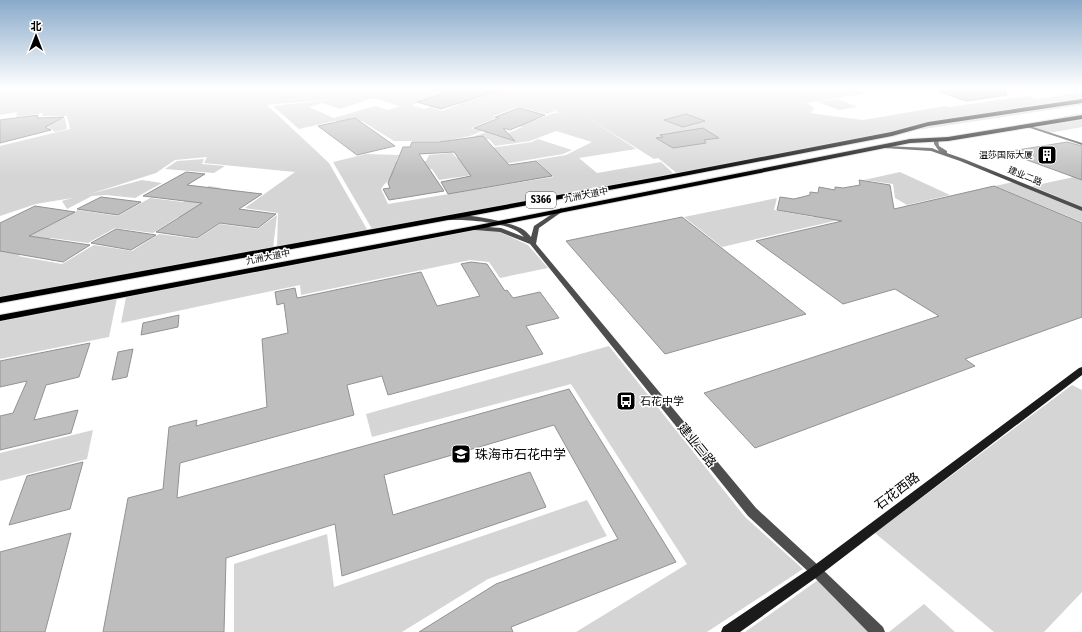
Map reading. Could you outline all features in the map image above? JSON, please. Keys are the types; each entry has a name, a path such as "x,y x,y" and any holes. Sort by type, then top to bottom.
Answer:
{"main road":[{"name":"九洲大道中","path":"0,300 884,135 928,124 972,117"},
{"name":"九洲大道中","path":"0,318 500,223 910,141 936,139 1079,117"},
{"name":"石花西路","path":"728,632 816,571 1082,370"}],"street":[{"name":"建业二路","path":"936,139 939,149 962,160 1082,209"},
{"name":"建业二路","path":"884,147 932,150 962,160"},
{"path":"532,243 536,227 561,210"},
{"path":"439,219 468,218 500,223 523,232 532,243"},
{"name":"建业三路","path":"474,228 501,230 532,243 752,512 816,571 878,632"}],"lane":[{"path":"1028,126 1082,144"}],"shaded area":[{"path":"67,117 280,117 329,163 368,231 277,248 278,213 245,208 295,172 204,163 207,157 175,160 156,173 90,194 142,180 162,183 135,198 106,195 92,196 67,209 62,201 72,198 36,204 0,216 0,146 70,129"},
{"path":"286,117 496,118 471,128 482,131 470,136 444,141 394,141 362,121 334,121 299,129"},
{"path":"524,117 535,120 542,117 587,117 636,149 579,158 597,173 661,162 674,174 372,229 333,162 366,154 399,155 396,161 426,161 429,155 452,153 457,158 491,154 506,170 439,180 432,169 404,173 391,179 381,189 388,204 553,177 536,160 566,155 592,142 556,131 530,141 495,146 489,139 475,141 472,137 492,130 505,135 522,127 510,123"},
{"path":"587,117 844,117 863,120 878,117 1000,117 891,134 679,175 658,158 654,159"},
{"path":"1058,117 1082,117 1082,127 1049,133 1024,124"},
{"path":"65,118 67,129 55,132 48,127 21,133"},
{"path":"538,139 572,150 563,154 504,164 490,148 532,142"},
{"path":"204,159 202,164 225,166 214,173 165,169 177,161"},
{"path":"900,172 950,195 907,205 895,198 893,184 864,180"},
{"path":"1074,177 1082,180 1082,207 1032,186"},
{"path":"1013,182 1082,210 1082,222 995,186"},
{"path":"209,186 221,188 200,201 238,206 214,222 178,217 153,233 115,228 88,243 51,238 18,256 62,264 94,245 132,251 159,234 197,239 220,224 258,229 277,215 273,248 0,298 0,244 22,233 49,226 78,210 118,216 150,198 183,202"},
{"path":"777,198 774,210 813,217 815,210 886,209 722,247 684,217"},
{"path":"473,230 500,232 528,245 548,268 500,278 489,262 470,260 301,295 300,285 121,323 126,297"},
{"path":"117,298 109,337 0,359 0,320"},
{"path":"609,346 745,517 803,569 707,632 576,632 687,564 571,384 372,437 366,414"},
{"path":"1072,385 1082,390 1082,592 1044,632 994,632 875,533"},
{"path":"93,430 87,459 0,481 0,453"},
{"path":"587,500 607,536 488,579 402,632 234,632 234,564 327,534 334,587"},
{"path":"818,580 870,632 745,632"},
{"path":"924,604 955,632 889,632"}],"building":[{"path":"19,117 63,117 45,127 51,130 0,143 0,120"},
{"path":"497,117 539,117 510,130 503,128 515,141 474,128 499,118"},
{"path":"673,117 695,117 705,121 683,127 664,120"},
{"path":"355,118 395,146 357,155 318,126"},
{"path":"703,128 719,138 704,140 706,143 673,148 656,138 663,137 660,135"},
{"path":"483,136 509,165 536,161 552,176 448,194 441,182 471,176 454,152 419,154 444,191 389,200 383,189 390,188 388,183 403,147 410,147 412,142 439,142"},
{"name":"温莎国际大厦","path":"1067,142 1082,146 1082,180 1005,152"},
{"path":"186,172 205,174 187,185 262,194 239,209 276,214 258,228 220,223 197,238 156,232 202,203 143,196"},
{"path":"859,180 890,185 894,209 994,186 1082,223 1082,317 965,359 975,366 755,448 704,393 939,316 895,289 843,304 756,241 842,221 777,210 780,197 794,199 810,195 810,192 818,193 819,187 835,190 835,187 843,188 860,185"},
{"path":"101,197 141,202 118,215 77,209"},
{"path":"35,206 75,212 29,236 90,245 63,262 0,251 0,223"},
{"path":"682,217 806,314 665,354 566,241"},
{"path":"116,229 156,235 131,250 91,243"},
{"path":"471,262 487,264 505,291 507,290 513,298 540,292 559,318 526,326 543,354 388,395 382,376 347,385 354,415 180,463 177,498 569,389 676,562 511,627 513,632 419,632 496,584 618,539 554,425 384,475 393,515 530,472 546,507 342,576 335,524 226,558 224,632 103,632 128,498 163,489 169,427 197,420 196,426 267,407 262,339 288,333 284,303 277,305 275,292 295,288 297,298 421,272 437,306 480,296 461,264"},
{"path":"179,315 178,327 141,335 143,323"},
{"path":"90,343 79,377 46,385 34,420 78,410 71,433 0,450 0,416 13,413 27,381 0,387 0,361"},
{"path":"133,349 127,377 112,380 118,352"},
{"path":"83,462 70,509 9,525 27,476"},
{"path":"71,533 45,632 0,632 0,552"}],"place":[{"name":"温莎国际大厦","path":"1047,155"},
{"name":"石花中学","path":"626,401"},
{"name":"珠海市石花中学","path":"461,454"}]}
